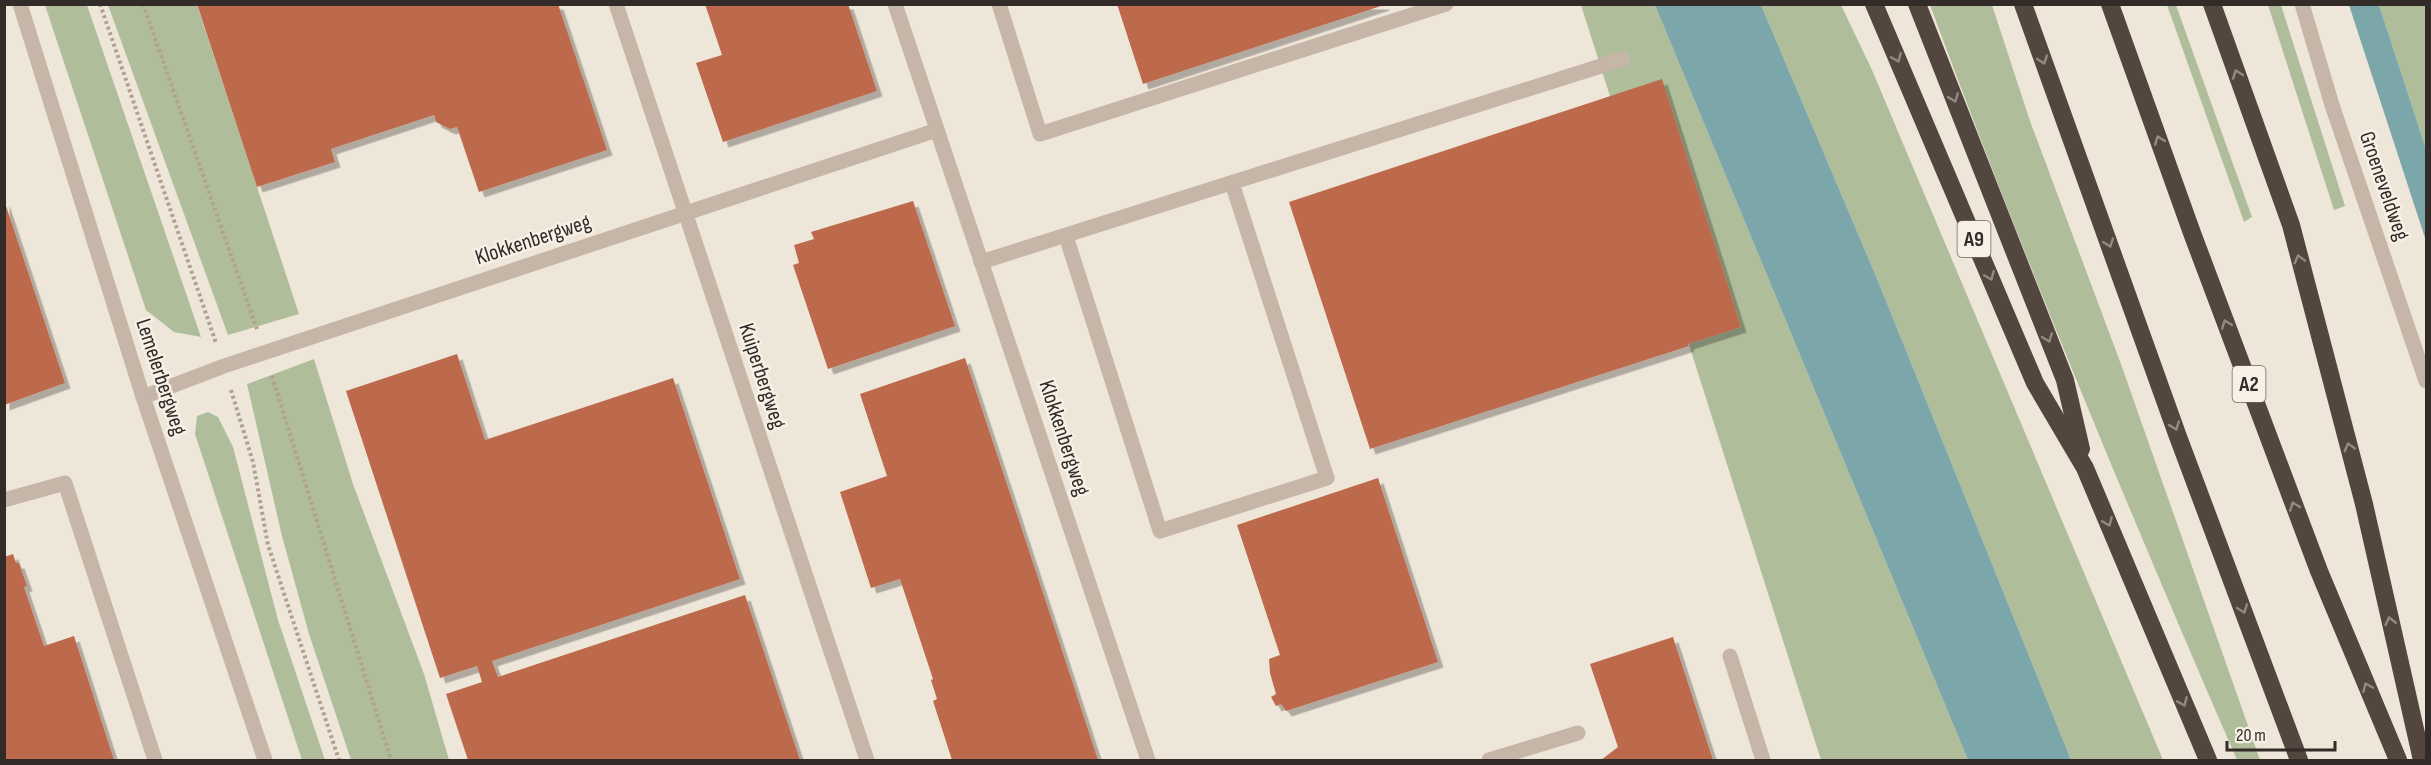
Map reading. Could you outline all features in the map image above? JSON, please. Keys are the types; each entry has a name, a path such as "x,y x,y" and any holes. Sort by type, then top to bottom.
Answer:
{"highway":[{"name":"A9","path":"1874,4 2036,383 2085,468"},
{"path":"1917,4 2065,380 2085,468 2208,760"},
{"path":"2023,4 2177,434 2299,760"},
{"name":"A2","path":"2110,4 2192,233 2319,571 2398,760"},
{"path":"2212,4 2290,225 2364,504 2421,760"}],"street":[{"name":"Lemelerbergweg","path":"20,4 144,397 265,760"},
{"name":"Kuiperbergweg","path":"616,4 867,760"},
{"name":"Klokkenbergweg","path":"896,4 1148,760"},
{"path":"999,4 1040,134 1446,4"},
{"name":"Groeneveldweg","path":"2302,4 2332,105 2427,381"},
{"path":"981,262 1623,59"},
{"name":"Klokkenbergweg","path":"144,397 265,352 937,130"},
{"path":"1066,236 1160,531 1327,478 1232,183"},
{"path":"4,500 65,483 155,760"},
{"path":"1730,656 1763,760"},
{"path":"1489,760 1578,733"}],"path":[{"path":"100,4 224,366 254,462 268,545 339,760"},
{"path":"143,4 265,352 391,760"}],"green space":[{"path":"45,5 87,5 201,337 174,332 146,310"},
{"path":"108,5 197,5 299,314 228,335"},
{"path":"1581,5 1655,5 1968,760 1821,760"},
{"path":"1761,5 1841,5 1872,70 2163,760 2071,760 1878,281"},
{"path":"1930,5 1992,5 2030,121 2122,367 2260,760 2237,760 2078,384 2002,195"},
{"path":"2167,5 2176,5 2252,217 2244,222"},
{"path":"2268,5 2281,5 2345,206 2334,210"},
{"path":"2379,5 2426,5 2426,149"},
{"path":"314,359 353,484 424,674 449,760 351,760 309,634 282,536 247,384"},
{"path":"208,412 218,417 233,447 278,620 325,760 302,760 195,434 197,416"}],"water":[{"path":"1655,5 1761,5 1878,281 2071,760 1968,760"},
{"path":"2349,5 2379,5 2426,149 2426,241"}],"building":[{"path":"197,4 558,4 607,150 479,192 457,127 450,129 436,122 434,115 331,149 335,162 257,187"},
{"path":"705,4 848,4 877,91 723,142 696,63 722,55"},
{"path":"1117,4 1384,4 1384,5 1143,84"},
{"path":"1662,79 1741,327 1688,344 1689,346 1370,449 1289,202"},
{"path":"4,200 65,383 4,405"},
{"path":"913,201 955,326 828,369 793,265 799,263 794,245 814,239 811,232"},
{"path":"457,354 485,440 673,378 740,579 492,661 498,677 745,595 800,760 468,760 446,694 482,682 477,666 440,678 346,391"},
{"path":"965,358 1098,760 952,760 933,701 937,699 931,680 933,679 900,579 871,588 840,492 887,476 860,394"},
{"path":"1378,478 1438,662 1286,711 1281,704 1276,706 1271,697 1276,694 1269,659 1280,655 1237,525"},
{"path":"13,554 16,563 19,563 27,586 24,587 44,646 74,636 114,760 4,760 4,557"},
{"path":"1673,637 1713,760 1601,760 1618,747 1590,664"}]}
